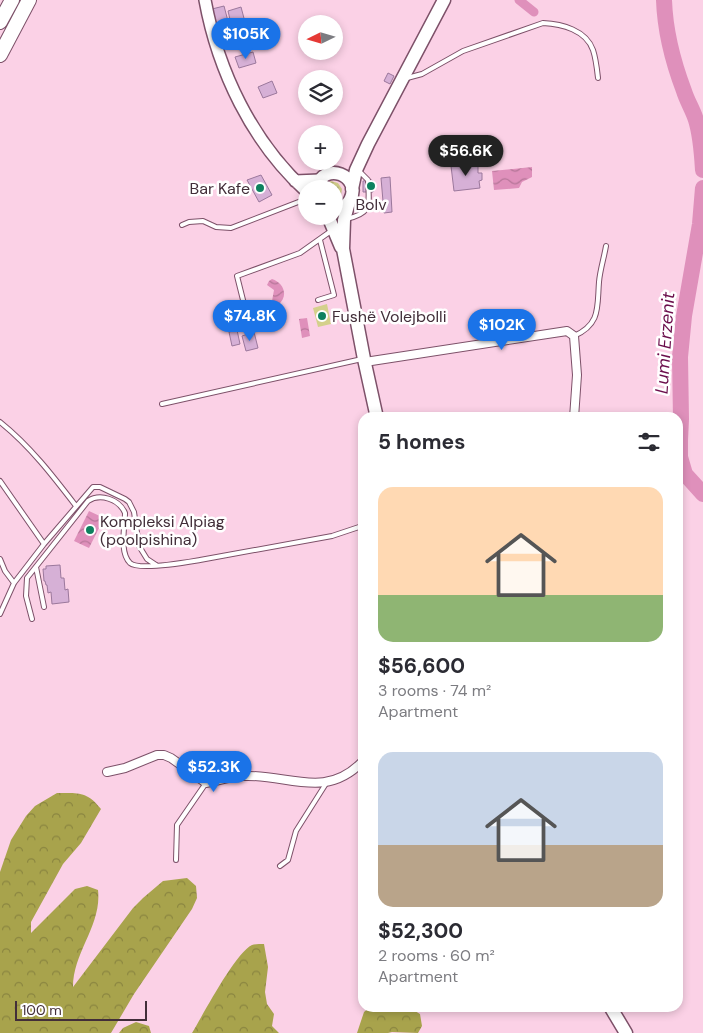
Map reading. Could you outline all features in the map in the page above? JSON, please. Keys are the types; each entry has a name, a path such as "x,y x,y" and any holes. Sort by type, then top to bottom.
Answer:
{"highway":[{"path":"0,22 12,0"},
{"path":"0,55 29,0"}],"main road":[{"path":"205,0 214,44 235,93 268,149 284,170 298,184"},
{"path":"342,249 344,220 352,194 356,170 444,0"},
{"path":"341,174 368,144"},
{"path":"321,180 328,174 341,174 348,179 352,189"},
{"path":"343,208 349,202"},
{"path":"331,225 342,249 377,412"},
{"path":"613,1012 626,1033"}],"street":[{"path":"364,360 567,331 574,336 577,375 574,412"},
{"path":"107,772 125,768 157,755 164,755 206,783 242,776 315,784 327,782 345,774 358,765"}],"lane":[{"path":"402,79 422,74 463,52 543,23 578,31 588,40 593,50 598,78"},
{"path":"344,220 363,214 369,205 368,180 362,173 356,170"},
{"path":"182,225 189,222 203,221 216,227 231,228 298,201"},
{"path":"245,308 237,276 300,253 333,229"},
{"path":"318,300 334,295 320,240"},
{"path":"574,336 584,332 591,325 597,314 599,280 606,246"},
{"path":"162,404 364,360"},
{"path":"0,422 13,432 38,458 76,506"},
{"path":"0,481 44,544"},
{"path":"0,614 14,583 44,544 93,487 100,487 125,499 132,507 139,546 148,559 156,565"},
{"path":"32,619 26,596 27,578 88,501 94,497 101,496 121,505 124,509 124,545 126,555 130,563 137,566 193,561 332,536 358,527"},
{"path":"0,559 5,571 14,583"},
{"path":"36,567 44,607"},
{"path":"280,866 288,860 296,831 327,782"},
{"path":"176,860 177,825 206,783"}],"green space":[{"path":"57,793 82,794 91,799 101,809 81,843 63,864 31,922 31,933 75,889 87,886 98,890 96,915 77,962 73,987 133,908 163,881 187,878 196,886 197,898 192,909 134,994 111,1033 0,1033 0,872 11,840 26,816 35,806"},
{"path":"264,944 268,967 265,992 267,1004 274,1014 272,1026 279,1033 192,1033 228,972 245,950 252,945"},
{"path":"364,1012 417,1012 420,1014 422,1026 418,1033 357,1033"},
{"path":"136,1022 149,1026 151,1033 119,1033 123,1028"}],"shaded area":[{"name":"Fushë Volejbolli","path":"327,304 331,324 318,327 313,308"}],"water":[{"path":"532,167 532,177 522,182 519,188 494,190 492,171"},
{"path":"272,279 280,283 284,290 283,298 278,305 275,305 272,301 274,290 267,285"},
{"path":"307,318 310,336 302,338 299,319"},
{"path":"89,511 104,518 89,548 74,541"}],"building":[{"path":"224,6 234,44 222,47 212,9"},
{"path":"241,7 249,37 235,40 228,11"},
{"path":"253,52 256,63 239,68 235,57"},
{"path":"388,73 394,76 390,84 384,81"},
{"path":"272,81 277,93 263,98 258,87"},
{"path":"472,161 472,166 478,165 478,173 482,173 482,180 479,181 480,188 454,191 451,166 461,165 460,162"},
{"path":"261,175 272,195 259,202 247,180"},
{"path":"390,177 392,212 384,213 381,178"},
{"path":"372,180 373,192 363,192 363,181"},
{"path":"237,330 240,344 232,346 229,332"},
{"path":"254,332 258,348 246,351 242,336"},
{"path":"60,565 61,578 64,578 65,590 68,589 69,602 52,604 51,592 48,593 47,585 44,581 43,569 46,569 46,566"}],"waterway":[{"path":"519,0 534,12"},
{"name":"Lumi Erzenit","path":"664,0 666,23 673,57 685,95 698,126 703,170"},
{"name":"Lumi Erzenit","path":"681,412 680,357 684,316 700,224 703,188"},
{"name":"Lumi Erzenit","path":"683,467 685,474 703,494"}],"place":[{"name":"Bolv","path":"371,186"},
{"name":"Bar Kafe","path":"260,188"},
{"name":"Fushë Volejbolli","path":"322,316"},
{"name":"Kompleksi Alpiag (poolpishina)","path":"90,530"}]}
